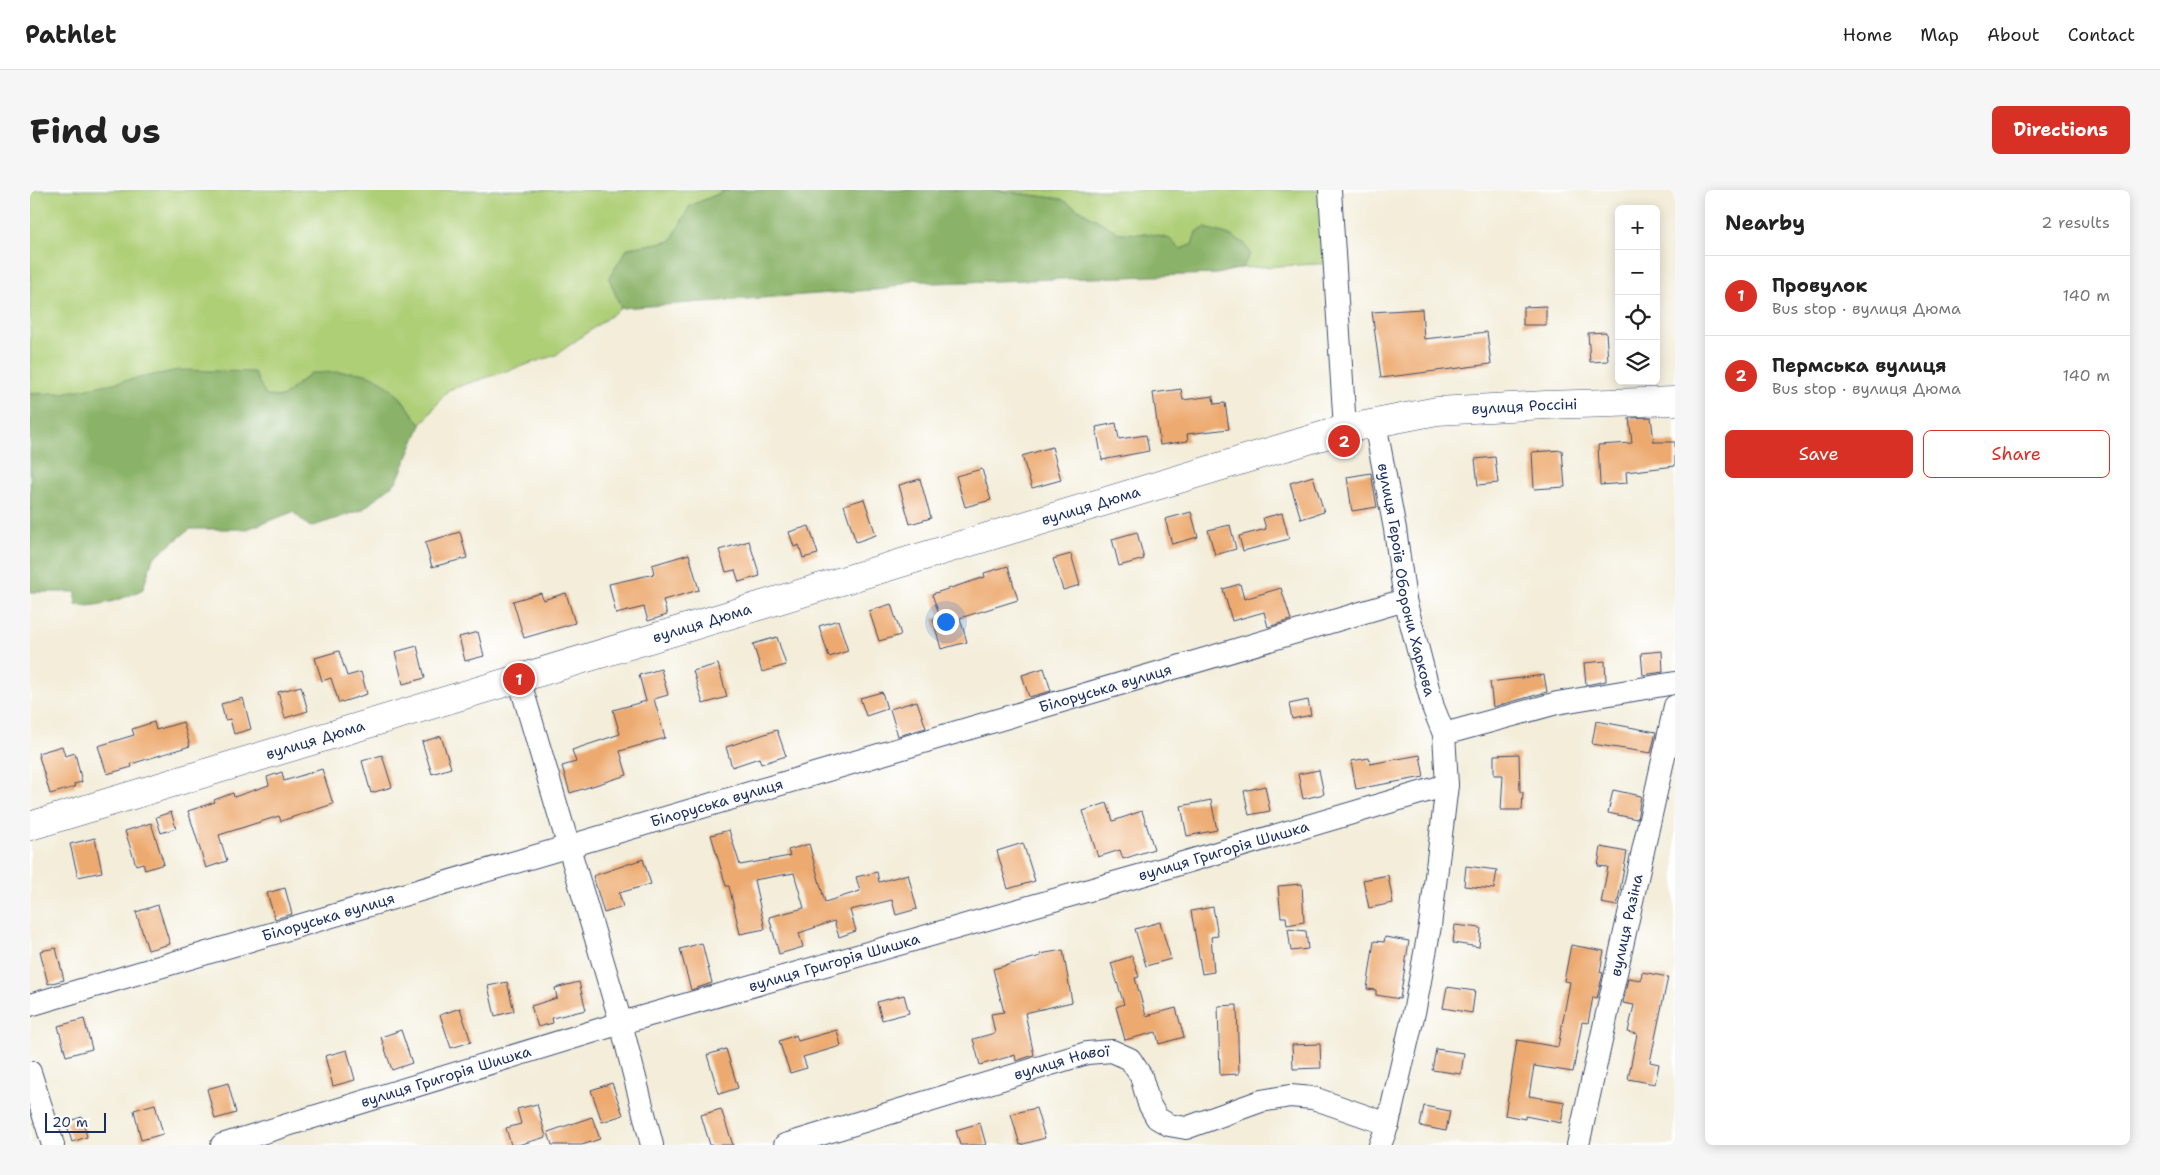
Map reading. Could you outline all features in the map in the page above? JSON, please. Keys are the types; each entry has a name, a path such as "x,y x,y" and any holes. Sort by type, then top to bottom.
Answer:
{"street":[{"path":"1330,190 1346,429"},
{"name":"вулиця Россіні","path":"1375,423 1437,411 1675,401"},
{"name":"вулиця Дюма","path":"30,826 1346,429 1375,423"},
{"name":"вулиця Героїв Оборони Харкова","path":"1375,423 1395,529 1405,600 1433,707 1444,734 1447,785 1430,926 1415,1008 1388,1124 1380,1145"},
{"name":"Білоруська вулиця","path":"30,1005 1405,600"},
{"path":"519,679 621,1023 652,1145"},
{"path":"1444,734 1557,702 1675,683"},
{"name":"вулиця Разіна","path":"1578,1145 1675,706"},
{"name":"вулиця Григорія Шишка","path":"222,1145 621,1023 1142,875 1447,785"},
{"name":"вулиця Навої","path":"785,1145 1087,1052 1112,1051 1130,1059 1142,1076 1149,1104 1157,1118 1169,1125 1186,1128 1261,1101 1290,1096 1313,1098 1388,1124"},
{"path":"30,1072 54,1145"}],"green space":[{"path":"30,190 727,190 690,206 671,241 628,248 609,278 621,308 556,355 448,390 421,425 402,399 384,384 311,373 282,397 30,394"},
{"path":"727,190 993,190 1061,199 1119,233 1150,234 1170,239 1180,249 1192,245 1196,232 1205,228 1227,234 1244,243 1250,254 1242,268 1217,274 934,283 914,279 887,289 621,308 609,278 628,248 671,241 690,206"},
{"path":"993,190 1330,190 1335,263 1242,268 1250,254 1244,243 1227,234 1205,228 1196,232 1192,245 1180,249 1170,239 1150,234 1119,233 1061,199"},
{"path":"179,370 254,372 266,396 282,397 311,373 360,373 374,377 390,388 404,402 421,425 397,481 362,510 310,527 293,512 247,529 190,529 153,558 143,589 110,602 83,606 76,605 76,592 30,592 30,394 63,393"}],"building":[{"path":"1546,306 1546,325 1523,325 1523,307"},
{"path":"1422,309 1424,339 1487,332 1491,364 1381,378 1372,312"},
{"path":"1606,332 1608,361 1590,362 1588,333"},
{"path":"1181,389 1183,400 1213,396 1214,404 1225,403 1229,429 1187,434 1188,441 1160,445 1153,393"},
{"path":"1651,417 1654,442 1675,442 1675,466 1626,472 1627,483 1600,485 1598,445 1632,443 1629,418"},
{"path":"1116,423 1119,439 1146,435 1149,451 1102,460 1096,427"},
{"path":"1052,447 1061,480 1032,488 1022,456"},
{"path":"1562,450 1565,487 1534,489 1532,452"},
{"path":"1495,457 1498,483 1478,485 1475,459"},
{"path":"982,469 991,500 965,507 956,476"},
{"path":"1371,473 1377,507 1352,511 1347,477"},
{"path":"1313,476 1324,512 1301,519 1290,483"},
{"path":"920,479 931,518 910,524 899,485"},
{"path":"864,499 876,535 856,542 844,505"},
{"path":"1191,512 1198,537 1172,544 1165,519"},
{"path":"1282,513 1289,539 1243,551 1239,536 1266,529 1263,518"},
{"path":"1230,525 1236,549 1215,555 1208,530"},
{"path":"809,526 818,554 803,558 799,545 794,547 789,532"},
{"path":"460,532 467,558 432,567 425,542"},
{"path":"1137,532 1144,559 1119,566 1112,539"},
{"path":"749,541 760,576 739,582 735,570 726,572 719,550"},
{"path":"689,554 699,590 663,600 667,615 648,621 644,607 616,614 609,584 654,574 652,565"},
{"path":"1071,554 1080,585 1063,590 1053,559"},
{"path":"1008,566 1018,600 960,618 967,642 941,649 933,619 940,617 932,594 985,577 984,573"},
{"path":"1240,584 1244,599 1281,588 1291,620 1268,627 1264,612 1232,621 1223,589"},
{"path":"541,593 543,600 566,593 575,623 524,638 513,601"},
{"path":"891,604 901,635 879,641 869,611"},
{"path":"838,620 848,651 829,657 819,626"},
{"path":"478,632 484,656 465,661 459,637"},
{"path":"777,637 786,665 762,672 753,644"},
{"path":"417,646 425,678 403,684 395,652"},
{"path":"339,651 347,676 361,672 367,694 339,703 331,678 322,681 315,658"},
{"path":"1662,651 1663,672 1643,675 1641,653"},
{"path":"1605,661 1606,681 1586,685 1584,663"},
{"path":"718,664 727,697 703,704 693,671"},
{"path":"1044,668 1051,691 1029,697 1022,675"},
{"path":"661,669 668,695 654,699 665,738 620,751 627,775 570,793 562,766 576,762 572,750 620,734 613,710 646,701 639,675"},
{"path":"1544,675 1547,692 1493,707 1490,682"},
{"path":"301,686 308,711 285,718 278,692"},
{"path":"882,692 887,709 866,716 860,698"},
{"path":"243,698 251,729 234,734 230,719 225,720 221,704"},
{"path":"1308,700 1311,715 1292,719 1289,704"},
{"path":"917,701 926,728 898,736 890,709"},
{"path":"1596,721 1656,732 1651,753 1592,744"},
{"path":"154,722 156,730 183,722 190,746 131,764 132,767 107,774 98,746 134,735 132,729"},
{"path":"777,730 786,756 761,764 759,758 732,767 726,747"},
{"path":"441,736 451,768 432,774 422,742"},
{"path":"62,746 65,756 75,753 82,782 74,784 75,787 50,794 38,753"},
{"path":"1519,754 1520,792 1523,792 1522,810 1501,810 1503,775 1494,775 1494,755"},
{"path":"382,755 392,787 371,793 362,761"},
{"path":"1420,755 1424,777 1356,789 1351,761 1369,758 1370,764"},
{"path":"322,769 333,804 281,821 279,816 219,835 227,861 206,868 188,811 215,802 214,800 233,793 234,797 269,785 267,777 282,772 284,781"},
{"path":"1319,770 1324,794 1303,799 1298,774"},
{"path":"1265,786 1270,811 1249,815 1244,791"},
{"path":"1613,790 1641,796 1637,819 1608,813"},
{"path":"1211,800 1217,830 1187,836 1181,806"},
{"path":"1107,803 1113,821 1142,811 1154,849 1123,859 1120,850 1098,857 1083,811"},
{"path":"171,812 176,828 161,833 156,817"},
{"path":"151,823 164,864 145,870 143,863 136,865 125,831"},
{"path":"729,830 740,865 790,856 788,850 809,844 825,902 860,891 856,877 877,872 879,882 908,874 917,909 896,915 892,900 850,910 856,931 839,937 834,921 799,933 803,947 779,954 769,917 804,908 794,873 754,880 765,929 740,934 729,886 726,886 711,835"},
{"path":"95,838 102,872 78,877 70,844"},
{"path":"1023,843 1035,881 1008,889 997,851"},
{"path":"1601,847 1627,852 1617,906 1601,903 1608,867 1598,866"},
{"path":"643,859 651,884 619,893 623,907 604,913 593,876"},
{"path":"1466,866 1497,870 1494,889 1464,886"},
{"path":"1388,875 1393,903 1369,908 1363,880"},
{"path":"1302,884 1304,922 1287,925 1286,917 1281,917 1278,886"},
{"path":"285,888 292,914 275,919 267,893"},
{"path":"158,905 170,944 148,950 136,912"},
{"path":"1213,907 1218,936 1211,937 1214,972 1202,974 1191,911"},
{"path":"1160,922 1171,959 1146,966 1135,929"},
{"path":"1455,925 1481,928 1479,947 1453,943"},
{"path":"1288,929 1306,931 1308,949 1291,951"},
{"path":"1385,937 1409,941 1400,999 1376,995 1376,990 1367,989 1374,941 1384,942"},
{"path":"702,943 712,983 691,990 680,949"},
{"path":"1571,945 1604,951 1600,972 1603,973 1597,998 1593,997 1588,1023 1582,1022 1573,1072 1534,1066 1529,1096 1565,1102 1561,1123 1525,1116 1525,1119 1505,1115 1517,1040 1558,1047 1570,982 1564,981"},
{"path":"56,948 64,980 48,984 40,951"},
{"path":"1063,950 1072,1002 1025,1013 1034,1055 1016,1061 1015,1055 980,1065 973,1039 995,1033 991,1014 1004,1012 993,969 1041,956 1040,954"},
{"path":"1132,956 1139,977 1135,978 1146,1016 1176,1008 1184,1037 1159,1044 1156,1032 1125,1040 1116,1007 1124,1004 1111,963"},
{"path":"1642,972 1668,977 1650,1062 1659,1064 1655,1084 1628,1079 1637,1034 1628,1032 1634,1005 1623,1003 1628,978 1641,980"},
{"path":"507,982 514,1011 495,1016 488,986"},
{"path":"579,982 586,1010 552,1018 553,1023 538,1027 531,1006 557,998 555,988"},
{"path":"1447,987 1475,991 1472,1013 1443,1008"},
{"path":"904,995 909,1013 882,1020 877,1002"},
{"path":"1237,1005 1239,1074 1220,1075 1218,1006"},
{"path":"460,1008 471,1042 451,1048 440,1015"},
{"path":"84,1019 92,1049 66,1056 58,1026"},
{"path":"401,1030 412,1063 392,1070 381,1037"},
{"path":"837,1030 841,1046 803,1057 807,1068 790,1073 779,1041 796,1035 798,1041"},
{"path":"1320,1044 1321,1068 1293,1069 1292,1045"},
{"path":"726,1049 738,1088 719,1094 707,1055"},
{"path":"1436,1049 1464,1053 1461,1074 1432,1070"},
{"path":"347,1050 355,1080 333,1086 325,1056"},
{"path":"228,1083 236,1113 215,1119 207,1089"},
{"path":"612,1083 623,1115 602,1122 591,1090"},
{"path":"155,1104 163,1134 141,1140 134,1110"},
{"path":"537,1104 546,1137 518,1145 511,1145 506,1128 521,1124 517,1109"},
{"path":"1424,1106 1450,1111 1446,1131 1420,1126"},
{"path":"1036,1108 1045,1138 1020,1145 1011,1114"},
{"path":"721,1109 733,1145 710,1145 701,1115"},
{"path":"82,1117 87,1137 72,1142 66,1122"},
{"path":"592,1117 600,1139 582,1145 552,1145 548,1132"},
{"path":"980,1123 986,1145 960,1145 956,1130"}],"place":[{"name":"Пермська вулиця","path":"1344,441"},
{"name":"Провулок","path":"519,679"}]}
